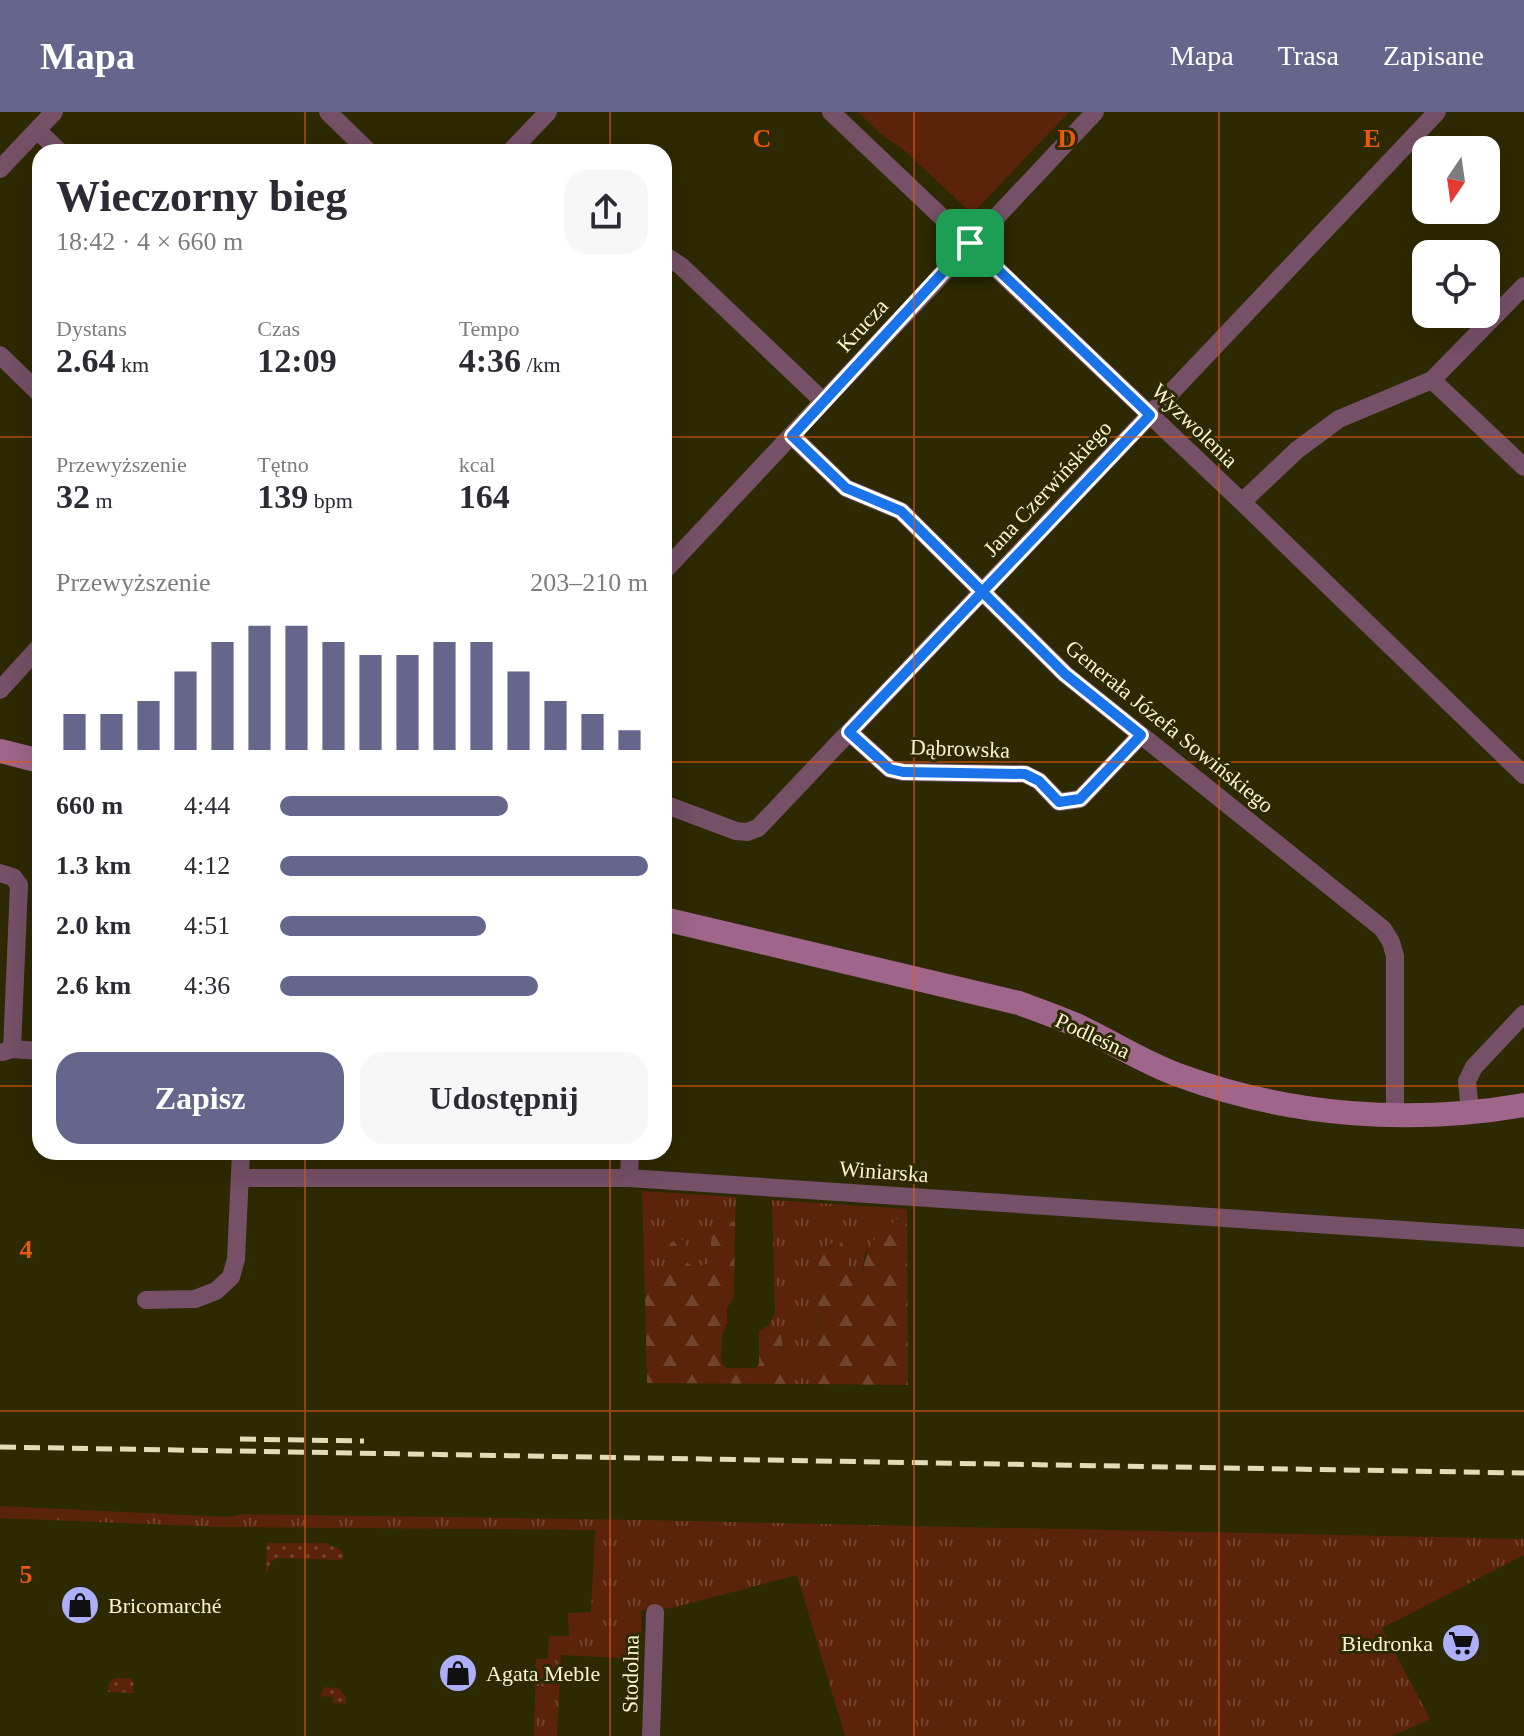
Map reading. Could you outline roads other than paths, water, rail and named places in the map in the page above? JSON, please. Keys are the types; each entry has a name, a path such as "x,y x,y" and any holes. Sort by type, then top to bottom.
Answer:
{"street":[{"path":"0,169 54,112"},
{"path":"328,112 361,144"},
{"path":"518,144 548,112"},
{"name":"Wyzwolenia","path":"831,112 1524,775"},
{"name":"Krucza","path":"672,558 792,436 1095,112"},
{"name":"Jana Czerwińskiego","path":"672,807 736,831 747,832 758,828 1437,112"},
{"path":"37,130 52,144"},
{"path":"672,260 823,401"},
{"path":"1242,502 1297,450 1339,419 1432,380 1524,286"},
{"path":"0,355 32,386"},
{"path":"1432,380 1524,467"},
{"name":"Generała Józefa Sowińskiego","path":"792,436 846,488 901,511 1065,674 1383,929 1395,956 1395,1115"},
{"path":"0,690 32,655"},
{"name":"Dąbrowska","path":"849,732 890,769 903,772 1025,774 1039,781 1059,802 1080,799 1141,735"},
{"path":"0,751 32,759"},
{"path":"0,873 13,877 19,885 6,1051 32,1051"},
{"name":"Podleśna","path":"672,921 1019,1003 1075,1024 1177,1075 1245,1097 1310,1110 1395,1115 1470,1112 1524,1105"},
{"path":"1470,1112 1467,1081 1474,1067 1524,1014"},
{"path":"146,1300 195,1299 216,1291 231,1277 236,1259 241,1160"},
{"path":"629,1178 630,1160"},
{"name":"Winiarska","path":"240,1178 629,1178 1524,1238"},
{"name":"Stodolna","path":"651,1736 655,1613"}],"railway":[{"path":"240,1439 364,1441"},
{"path":"0,1447 1524,1473"}],"place":[{"name":"Bricomarché","path":"80,1605"},
{"name":"Biedronka","path":"1461,1643"},
{"name":"Agata Meble","path":"458,1673"}]}
